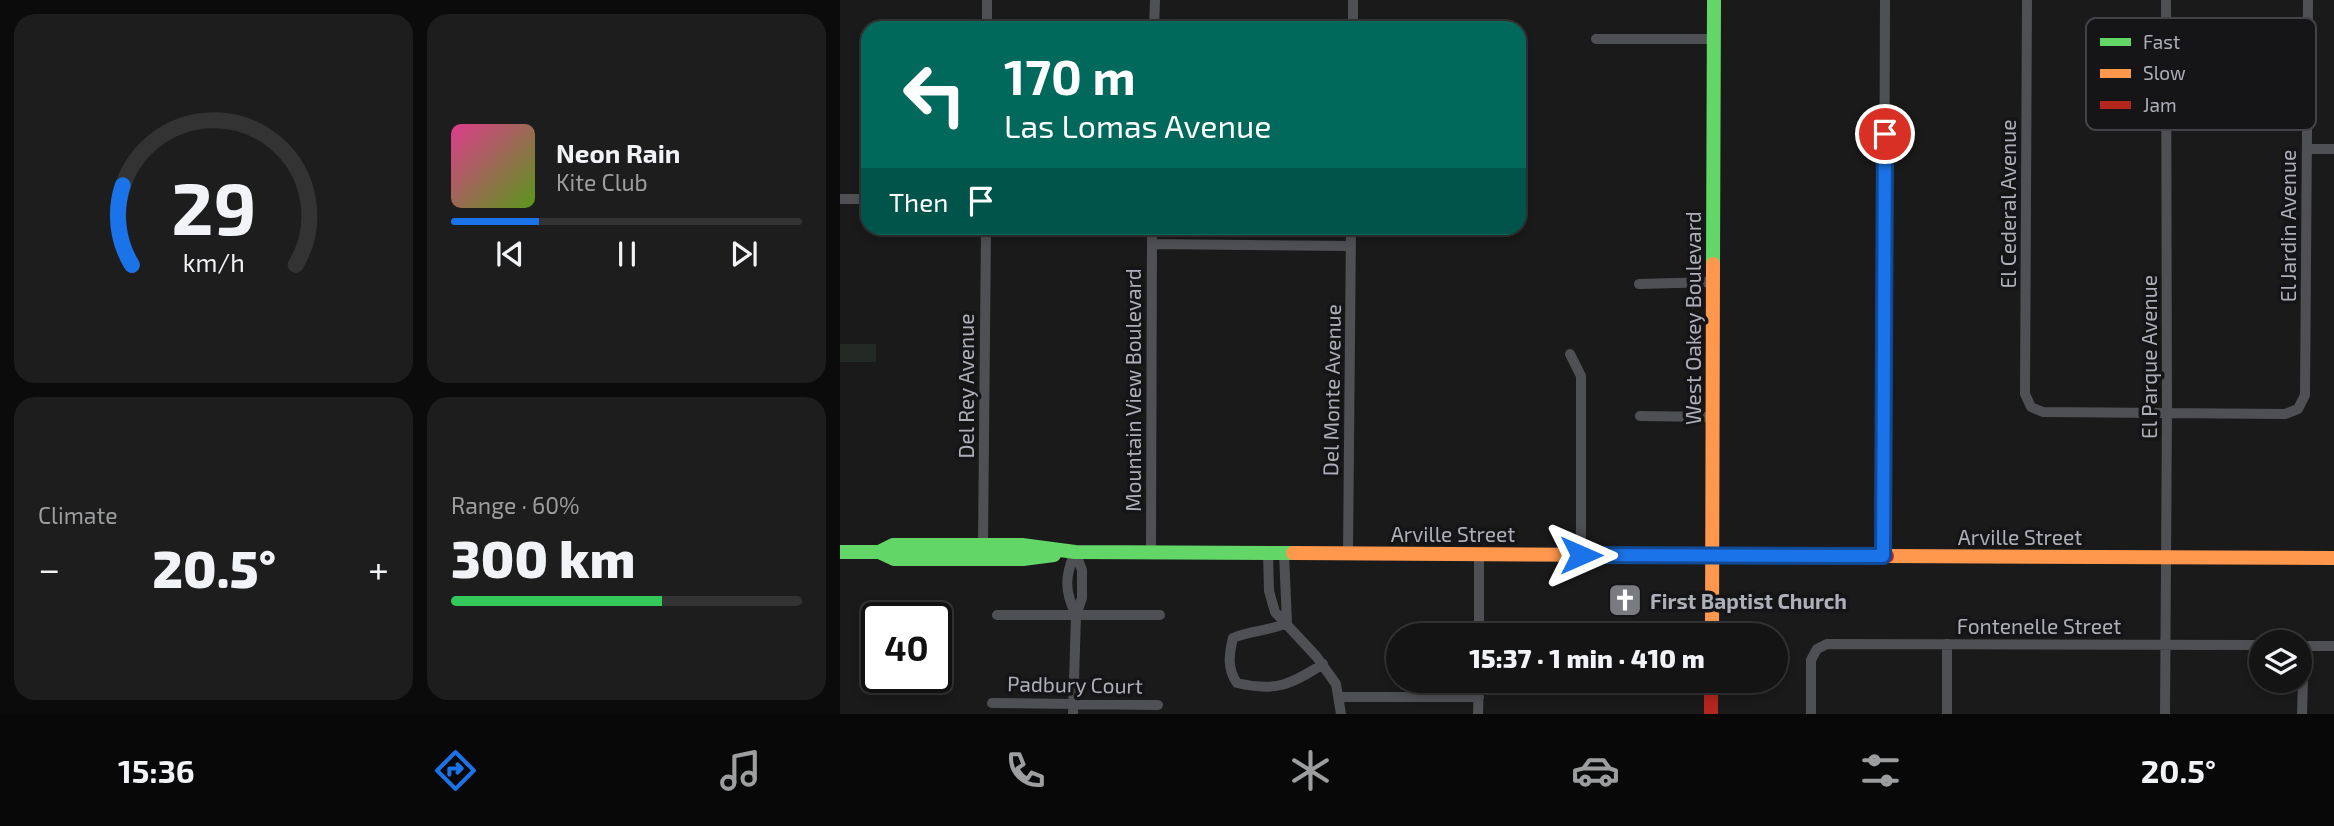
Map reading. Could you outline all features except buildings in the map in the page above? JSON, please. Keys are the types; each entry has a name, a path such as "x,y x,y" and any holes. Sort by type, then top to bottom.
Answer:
{"street":[{"path":"987,0 987,21"},
{"path":"1154,21 1155,0"},
{"path":"1353,0 1353,21"},
{"name":"West Oakey Boulevard","path":"1712,623 1714,0"},
{"path":"1883,556 1885,0"},
{"name":"El Cederal Avenue","path":"2027,0 2025,394 2031,407 2043,412 2167,413"},
{"name":"El Parque Avenue","path":"2166,0 2166,18"},
{"name":"El Jardin Avenue","path":"2308,0 2308,18"},
{"path":"1596,40 1714,39"},
{"name":"El Parque Avenue","path":"2165,714 2166,130"},
{"name":"El Jardin Avenue","path":"2167,413 2284,414 2298,409 2305,395 2307,130"},
{"path":"2307,149 2334,149"},
{"path":"840,199 861,199"},
{"name":"Del Rey Avenue","path":"983,545 986,235"},
{"name":"Mountain View Boulevard","path":"1151,552 1152,235"},
{"name":"Del Monte Avenue","path":"1348,554 1351,235"},
{"path":"1152,244 1351,246"},
{"path":"1639,284 1713,282"},
{"path":"1570,354 1581,376 1581,555"},
{"path":"1640,416 1712,417"},
{"name":"Arville Street","path":"879,552 893,545 1022,545 1075,552 2334,558"},
{"path":"918,545 929,559"},
{"path":"983,545 996,559"},
{"name":"Arville Street","path":"840,552 879,552 894,559 1023,559 1075,552"},
{"path":"1074,709 1076,615 1068,598 1068,570 1075,552"},
{"path":"1268,553 1269,591 1275,612 1323,664 1336,684 1340,714"},
{"path":"1284,553 1287,623"},
{"path":"1479,554 1479,623"},
{"path":"996,615 1160,615"},
{"path":"1287,623 1272,630 1245,633 1233,638 1230,674 1237,683 1252,687 1281,686 1294,682 1323,664"},
{"name":"Fontenelle Street","path":"1811,714 1811,660 1817,649 1827,645 2249,645"},
{"path":"1947,645 1947,714"},
{"path":"2312,646 2334,646"},
{"path":"1478,714 1479,693"},
{"path":"1711,693 1711,714"},
{"path":"2302,693 2302,714"},
{"path":"1339,697 1479,697"},
{"name":"Padbury Court","path":"992,703 1074,709 1158,705"}],"shaded area":[{"path":"840,344 876,344 876,362 840,362"}],"traffic: fast":[{"path":"1713,264 1714,0"},
{"path":"879,552 893,545 1022,545 1075,552 1293,553"},
{"path":"840,552 879,552 894,559 1023,559 1054,555"}],"traffic: slow":[{"path":"1712,623 1713,264"},
{"path":"1293,553 1626,555"},
{"path":"1887,556 2334,558"}],"traffic: jam":[{"path":"1626,555 1887,556"},
{"path":"1711,693 1711,714"}],"place":[{"name":"First Baptist Church","path":"1625,600"}],"route":[{"path":"1581,555 1883,556 1885,134"}]}
